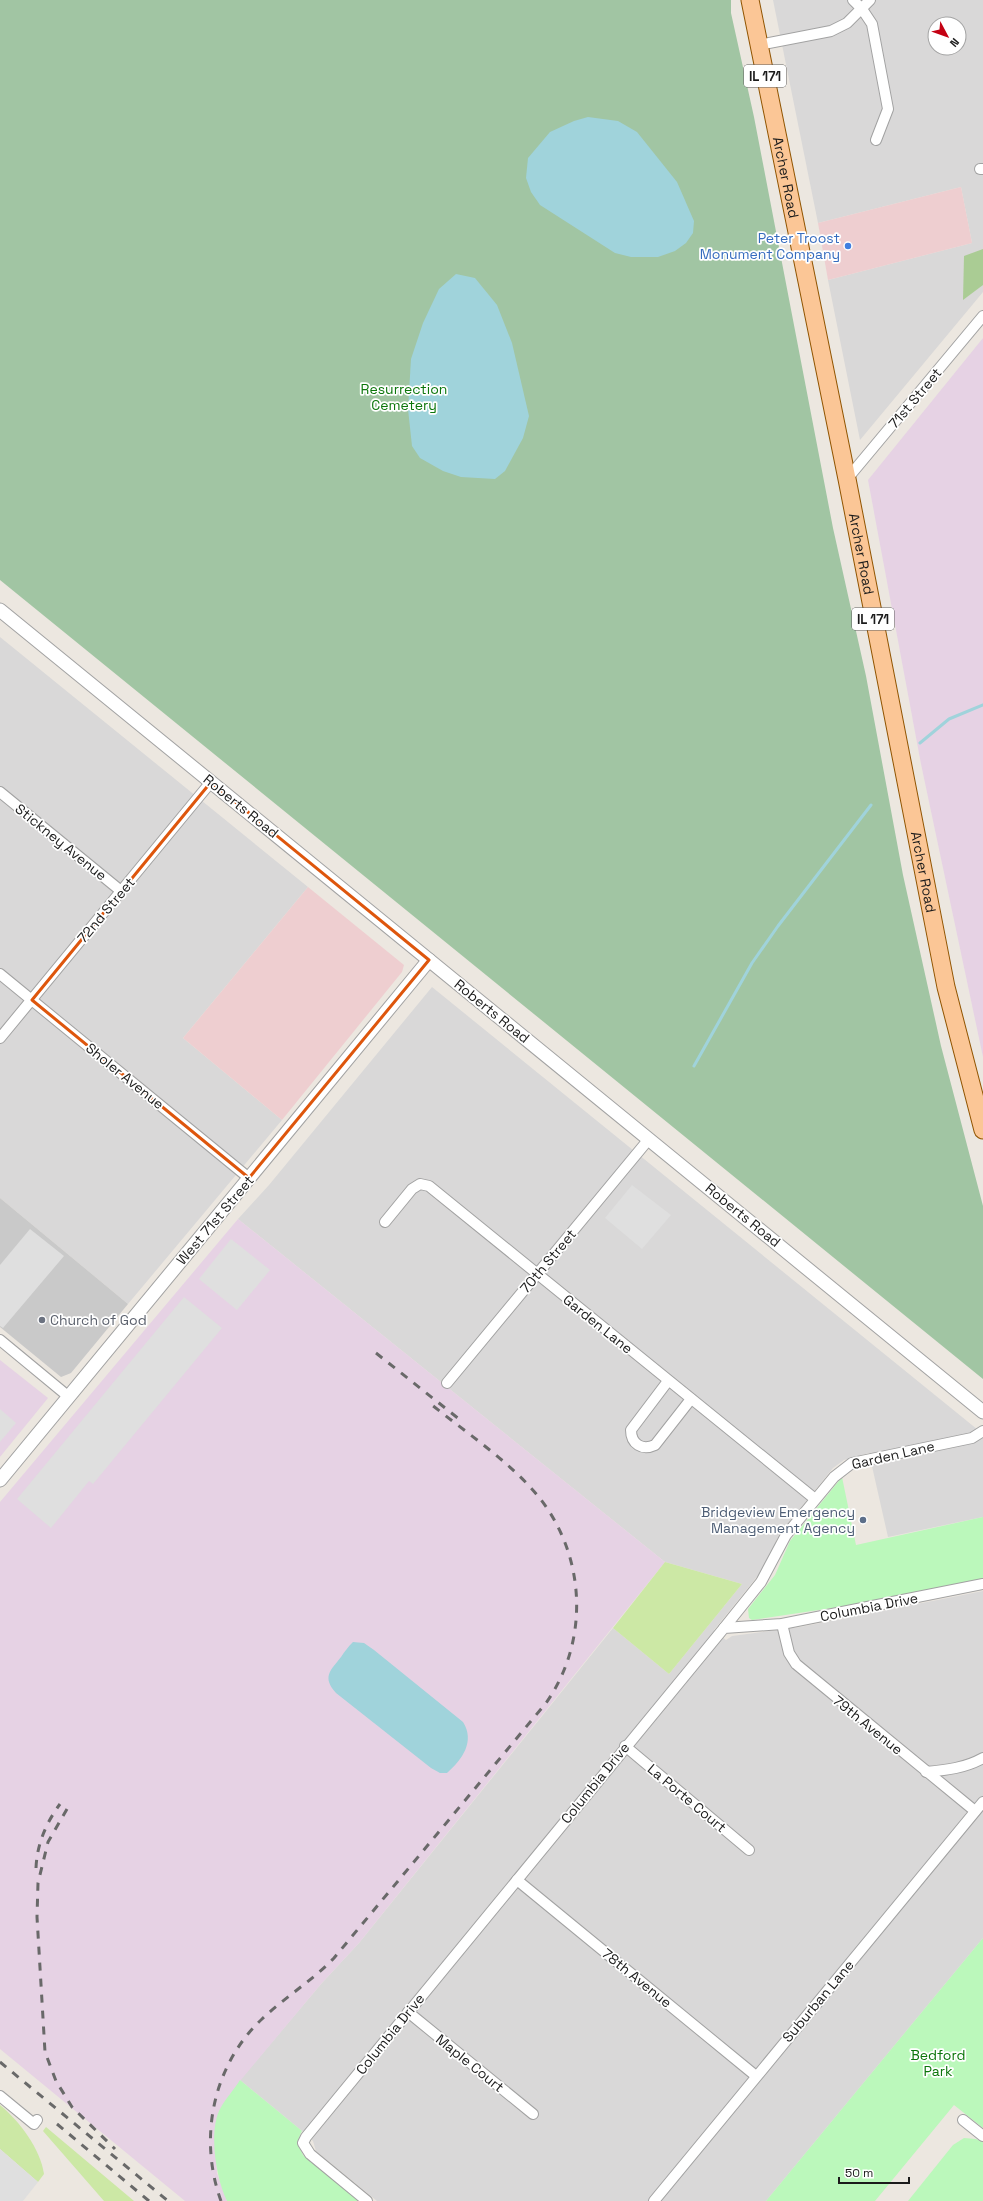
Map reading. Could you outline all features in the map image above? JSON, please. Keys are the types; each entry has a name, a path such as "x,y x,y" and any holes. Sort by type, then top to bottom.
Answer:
{"main road":[{"name":"Archer Road","path":"750,0 847,479 946,987 983,1130"}],"street":[{"path":"853,0 862,9 872,24 888,109 876,140"},
{"path":"758,45 831,31 847,23 870,0"},
{"name":"71st Street","path":"847,479 983,316"},
{"name":"Roberts Road","path":"0,610 983,1412"},
{"name":"72nd Street","path":"0,1038 211,782"},
{"name":"Stickney Avenue","path":"0,792 121,891"},
{"name":"West 71st Street","path":"0,1480 429,960"},
{"name":"Sholer Avenue","path":"0,974 249,1178"},
{"name":"70th Street","path":"447,1383 649,1139"},
{"name":"Garden Lane","path":"386,1222 412,1189 420,1184 428,1186 815,1498"},
{"path":"0,1340 69,1396"},
{"path":"668,1381 631,1430 631,1437 635,1443 641,1447 648,1448 655,1445 691,1399"},
{"name":"Garden Lane","path":"724,1628 761,1582 779,1545 815,1498 834,1476 852,1462 972,1438 983,1431"},
{"name":"Columbia Drive","path":"367,2201 310,2154 303,2143 312,2129 625,1746 724,1628 782,1624 983,1584"},
{"name":"79th Avenue","path":"782,1624 789,1653 796,1664 975,1811"},
{"name":"La Porte Court","path":"625,1746 749,1850"},
{"path":"926,1772 957,1769 983,1758"},
{"name":"Suburban Lane","path":"654,2201 983,1802"},
{"name":"78th Avenue","path":"517,1880 756,2076"},
{"name":"Maple Court","path":"408,2012 533,2114"},
{"path":"0,2096 34,2124 37,2120"},
{"path":"963,2120 983,2136"}],"highlighted area":[{"path":"211,782 429,960 249,1178 32,1000"}],"shaded area":[{"path":"773,0 983,0 983,292 860,440 828,280 972,243 961,187 818,223"},
{"path":"961,187 972,243 828,280 818,223"},
{"path":"983,338 983,1057 921,764 868,480"},
{"path":"0,637 308,887 183,1038 282,1120 128,1304 0,1198"},
{"path":"308,887 404,965 402,972 282,1120 183,1038"},
{"path":"432,987 983,1434 983,1517 888,1537 869,1453 844,1460 833,1468 786,1526 777,1539 764,1568 714,1630 726,1640 732,1636 800,1627 983,1591 983,1938 766,2201 377,2201 316,2151 313,2141 240,2080 321,1984 359,1943 613,1628 669,1674 742,1584 665,1562 238,1219 269,1185"},
{"path":"632,1185 671,1215 642,1249 605,1218"},
{"path":"0,1198 128,1304 71,1373 61,1377 0,1327"},
{"path":"238,1219 665,1562 359,1943 321,1984 240,2081 216,2153 217,2173 227,2201 185,2201 0,2049 0,1502"},
{"path":"30,1229 64,1256 3,1328 0,1326 0,1265"},
{"path":"231,1239 270,1270 237,1310 199,1279"},
{"path":"184,1297 222,1328 93,1484 89,1481 51,1528 17,1499"},
{"path":"0,1360 48,1398 0,1457"},
{"path":"0,1409 16,1423 0,1442"},
{"path":"0,2149 38,2182 23,2201 0,2201"}],"green space":[{"name":"Resurrection Cemetery","path":"0,0 731,0 731,13 754,117 833,528 866,676 903,875 941,1046 983,1206 983,1379 0,580"},
{"path":"983,249 983,285 963,300 964,256"},
{"path":"842,1477 856,1545 983,1517 983,1579 879,1601 752,1620 749,1618 748,1609 775,1575 790,1541"},
{"path":"665,1562 742,1584 669,1674 613,1628"},
{"name":"Bedford Park","path":"983,1938 983,2128 954,2105 875,2201 766,2201"},
{"path":"240,2080 302,2131 299,2137 299,2143 303,2155 359,2201 227,2201 217,2169 214,2132 219,2111"},
{"path":"0,2105 22,2127 34,2145 42,2164 44,2174 38,2182 0,2149"},
{"path":"46,2127 134,2201 104,2201 43,2131"},
{"path":"964,2138 976,2139 983,2142 983,2201 908,2201 953,2145"}],"water":[{"path":"588,117 618,121 637,132 677,182 694,221 693,233 686,243 675,251 658,257 631,257 615,253 540,205 531,192 526,178 528,158 550,132 574,121"},
{"path":"456,274 475,278 497,305 512,343 529,416 523,438 505,471 495,479 461,477 443,471 420,458 412,446 408,409 411,359 423,323 439,289"},
{"path":"353,1642 364,1643 374,1650 463,1722 468,1736 466,1749 458,1762 447,1773 440,1773 431,1768 336,1693 329,1683 329,1674"}],"waterway":[{"path":"920,743 949,719 983,705"},
{"path":"694,1066 752,963 778,926 871,805"}],"railway":[{"path":"376,1353 459,1419"},
{"path":"221,2201 214,2177 211,2152 211,2128 214,2104 221,2080 245,2037 280,2003 317,1974 334,1958 546,1703 560,1679 570,1653 575,1626 576,1598 573,1571 566,1545 554,1519 527,1483 488,1448 432,1405"},
{"path":"36,1868 40,1842 50,1819 60,1804"},
{"path":"67,1809 48,1842 38,1883 37,1917 45,2052 56,2081 72,2107 115,2149"},
{"path":"0,2062 168,2201"},
{"path":"57,2124 149,2201"}],"place":[{"name":"Peter Troost Monument Company","path":"848,246"},
{"name":"Church of God","path":"42,1320"},
{"name":"Bridgeview Emergency Management Agency","path":"863,1520"}]}
